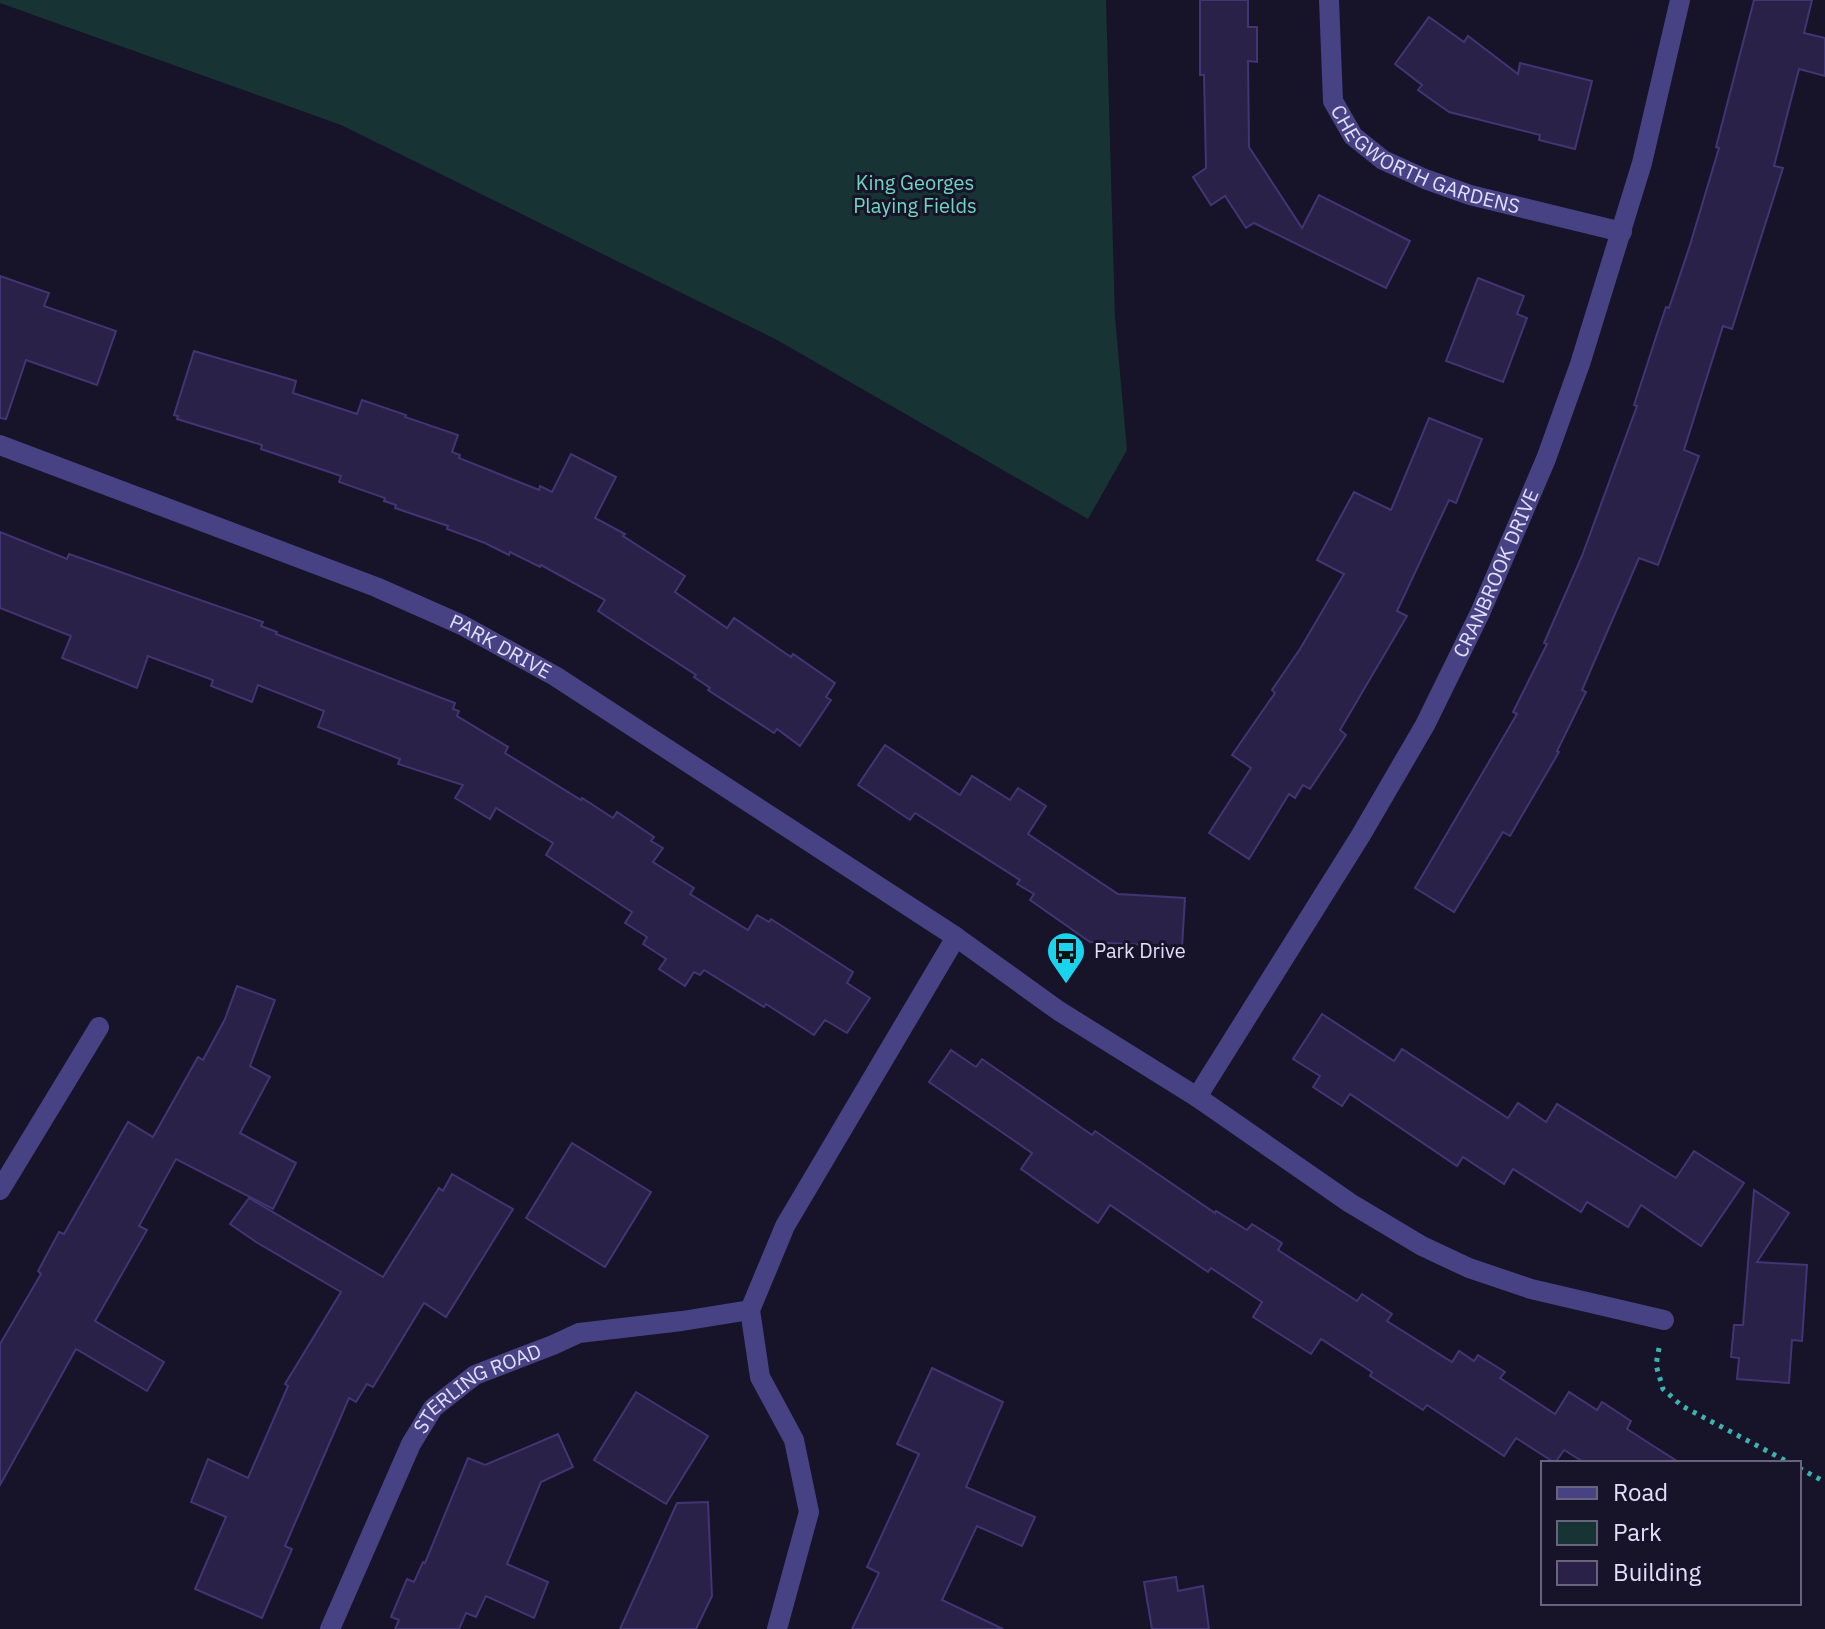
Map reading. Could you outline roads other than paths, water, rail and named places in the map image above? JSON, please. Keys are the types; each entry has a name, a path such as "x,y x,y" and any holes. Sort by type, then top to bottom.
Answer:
{"street":[{"name":"CHEGWORTH GARDENS","path":"1329,0 1333,101 1353,136 1383,160 1470,195 1622,232"},
{"name":"CRANBROOK DRIVE","path":"1197,1097 1361,835 1425,725 1480,613 1546,459 1580,364 1642,163 1680,0"},
{"name":"PARK DRIVE","path":"0,445 376,587 462,625 555,676 956,937 1059,1011 1197,1097 1350,1203 1422,1246 1469,1268 1531,1289 1664,1320"},
{"path":"777,1629 809,1512 794,1440 760,1377 750,1310 785,1226 956,937"},
{"path":"0,1190 99,1027"},
{"name":"STERLING ROAD","path":"330,1629 411,1444 433,1408 475,1375 579,1333 750,1310"}],"place":[{"name":"Park Drive","path":"1066,985"}],"park label":[{"name":"King Georges Playing Fields","path":"915,194"}]}
